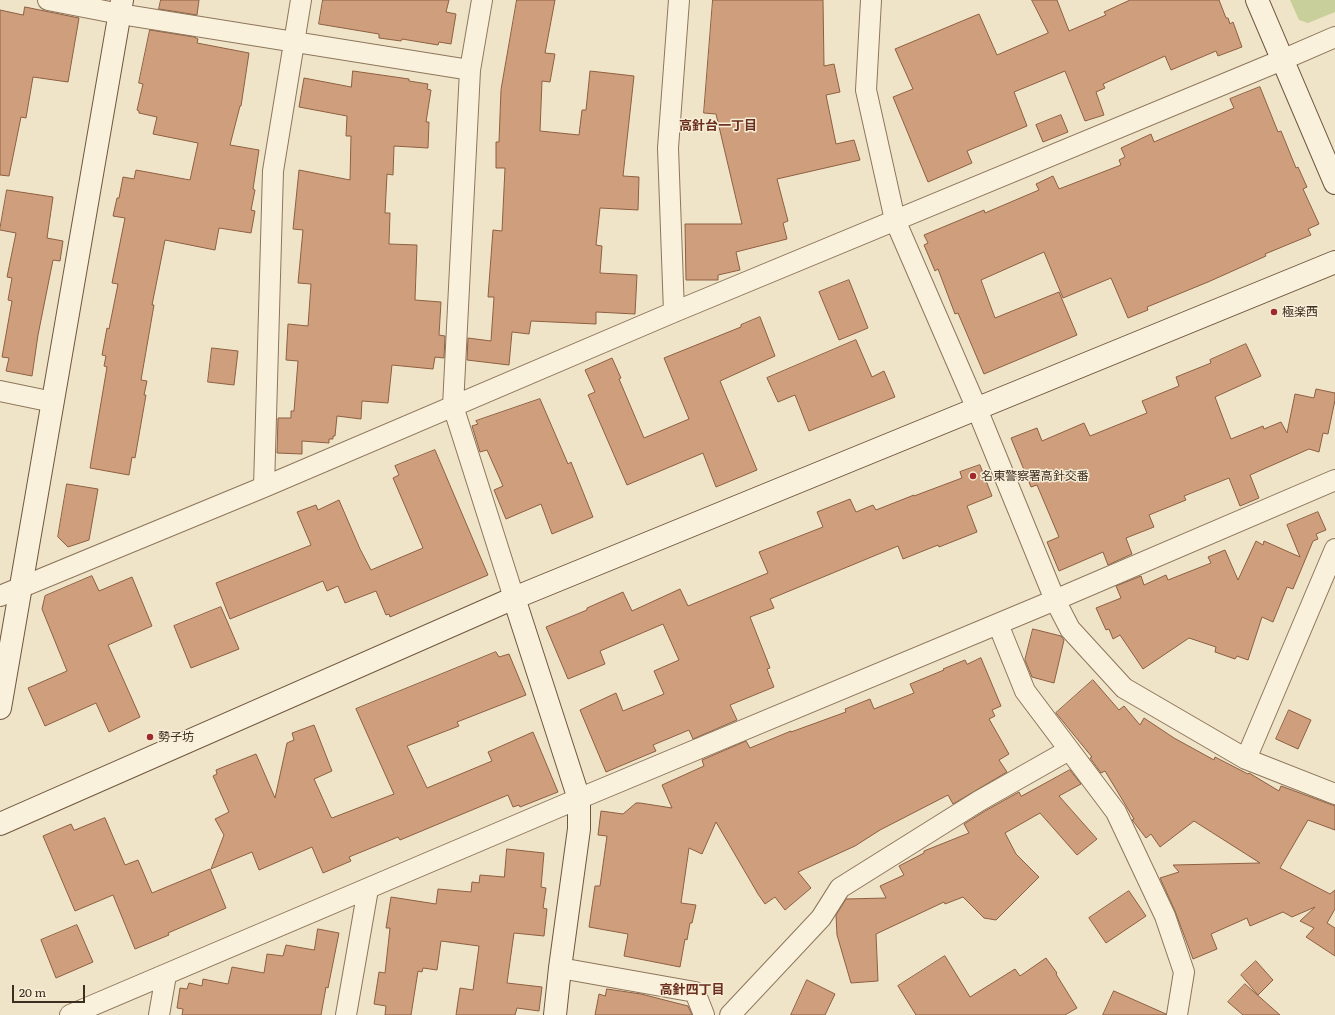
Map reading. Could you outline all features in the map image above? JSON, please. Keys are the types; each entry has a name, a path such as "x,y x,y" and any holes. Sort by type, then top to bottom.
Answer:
{"street":[{"path":"48,0 121,7 294,42 470,70"},
{"path":"264,487 273,171 301,0"},
{"path":"482,0 470,70 453,406 579,799 579,829 555,1015"},
{"path":"674,312 668,148 679,0"},
{"path":"871,0 866,90 895,220 977,409 1055,600 1070,629 1124,688 1246,759 1335,794"},
{"path":"1257,0 1335,183"},
{"path":"0,708 121,7"},
{"path":"0,596 264,487 674,312 1335,37"},
{"path":"0,824 514,598 1335,262"},
{"path":"0,391 53,402"},
{"path":"70,1015 579,799 1055,600 1335,480"},
{"path":"1246,759 1335,549"},
{"path":"998,624 1025,691 1116,812 1165,916 1184,972 1177,1015"},
{"path":"730,1015 821,918 840,888 979,801 1069,750"},
{"path":"346,1015 368,889"},
{"path":"560,968 695,992 704,1015"},
{"path":"159,1015 166,975"}],"green space":[{"path":"1290,0 1335,0 1335,12 1308,23 1299,20"}],"building":[{"path":"161,0 199,0 197,15 159,9"},
{"path":"323,0 449,0 446,12 456,14 451,44 439,42 438,45 402,39 401,41 379,38 379,34 319,24"},
{"path":"517,0 555,0 545,53 555,54 550,82 542,81 540,131 579,135 582,110 586,110 590,71 634,76 623,176 639,177 638,210 600,208 596,245 602,246 600,273 637,275 635,314 596,312 596,324 531,321 529,334 512,332 509,365 467,360 468,338 491,341 494,297 488,297 493,230 502,231 505,168 496,168 496,142 499,142 501,90"},
{"path":"713,0 823,0 824,66 834,64 840,92 826,95 836,144 854,140 860,160 777,179 788,221 783,223 787,239 736,252 740,270 718,275 718,280 686,280 685,224 742,224 716,114 704,113"},
{"path":"1032,0 1057,0 1069,31 1106,15 1104,12 1130,0 1219,0 1226,18 1228,18 1230,24 1233,22 1242,47 1218,56 1216,51 1171,70 1165,56 1103,84 1105,88 1096,92 1104,115 1085,121 1065,71 1014,92 1027,126 967,151 972,163 928,182 893,97 913,89 895,49 979,14 997,55 1048,33"},
{"path":"25,7 79,18 68,82 33,77 26,118 21,117 9,176 0,175 0,10 23,15"},
{"path":"150,30 194,37 198,39 197,43 249,53 241,106 230,145 259,150 253,189 255,190 251,210 255,211 251,233 219,228 215,250 165,240 152,305 154,305 141,380 147,381 144,395 146,395 135,458 132,457 129,475 90,468 107,367 104,366 106,356 102,355 118,284 112,283 125,218 113,216 117,198 119,198 123,177 134,179 136,170 190,180 198,143 153,134 157,117 139,113 137,110 143,84 139,83"},
{"path":"353,71 409,79 409,81 428,84 427,89 431,90 426,122 429,122 428,148 394,146 393,175 387,174 385,213 390,213 389,244 417,245 415,300 441,302 439,335 445,336 444,358 435,357 433,369 392,365 388,403 362,401 361,419 337,416 335,436 333,436 333,439 329,439 329,443 302,441 302,454 277,453 278,418 291,418 291,411 294,411 298,361 286,360 288,324 308,326 311,284 298,283 303,230 293,229 299,170 350,180 351,136 346,136 347,116 299,107 304,78 351,87"},
{"path":"1260,87 1278,132 1281,131 1296,168 1298,167 1307,187 1303,189 1319,224 1308,229 1311,235 1265,254 1266,256 1208,282 1147,307 1148,310 1128,318 1111,278 1063,298 1044,252 981,280 995,318 1059,292 1077,335 984,374 958,313 955,314 938,269 935,271 924,245 928,243 924,235 984,210 985,213 1039,190 1036,184 1053,176 1059,189 1121,165 1119,160 1125,157 1121,148 1151,134 1154,142 1234,108 1230,99"},
{"path":"1061,115 1068,132 1043,142 1036,125"},
{"path":"7,190 53,197 47,238 63,241 60,261 53,260 38,335 32,376 6,371 9,358 2,357 12,301 8,300 12,278 7,277 16,233 0,230"},
{"path":"849,280 868,328 839,340 819,292"},
{"path":"760,317 775,356 720,381 757,470 716,487 703,453 627,485 588,395 595,392 585,370 612,358 621,378 619,379 644,438 689,419 664,358 741,327 741,325"},
{"path":"856,340 872,377 884,371 895,397 809,431 795,395 778,402 767,378"},
{"path":"1246,344 1261,376 1215,397 1231,439 1263,426 1264,429 1281,422 1287,433 1295,394 1314,398 1316,389 1335,393 1328,434 1323,433 1319,452 1309,449 1250,475 1259,498 1240,506 1229,478 1184,496 1186,500 1149,515 1154,527 1126,538 1132,554 1108,565 1103,552 1059,571 1047,542 1059,537 1037,485 1031,487 1011,438 1037,428 1042,441 1084,423 1090,436 1147,413 1142,401 1179,386 1176,377 1211,363 1210,360"},
{"path":"212,348 238,351 234,385 208,382"},
{"path":"540,399 568,464 571,462 593,517 552,534 541,504 506,519 494,490 503,486 487,450 480,452 472,426 478,424 476,421"},
{"path":"435,450 488,575 390,617 389,614 386,615 376,591 345,603 338,586 327,591 323,581 230,619 216,583 311,545 297,512 316,505 318,510 339,500 360,549 371,570 423,548 393,478 399,475 395,466"},
{"path":"980,465 992,496 967,506 977,532 903,559 898,546 770,599 774,608 750,617 770,668 767,669 774,687 730,705 737,720 693,739 689,730 653,745 656,751 606,772 580,710 616,693 623,711 664,694 654,671 679,660 663,624 600,651 605,664 568,679 546,627 587,610 587,608 623,592 632,611 680,589 688,606 768,573 759,552 823,527 817,512 850,499 856,512 873,505 876,510 962,478 960,472"},
{"path":"67,484 98,489 89,540 68,547 58,537"},
{"path":"1318,512 1326,530 1316,534 1318,539 1313,541 1293,589 1287,587 1273,622 1262,617 1248,660 1237,656 1235,659 1215,652 1216,647 1189,638 1143,669 1120,635 1113,639 1109,629 1106,630 1096,608 1121,598 1116,586 1141,576 1144,585 1166,575 1168,580 1211,563 1208,557 1225,550 1238,580 1256,541 1263,545 1264,541 1300,557 1287,525"},
{"path":"92,576 99,591 132,577 152,626 108,645 140,717 109,732 96,703 45,726 28,688 67,671 42,609 45,596"},
{"path":"221,607 239,649 191,668 174,626"},
{"path":"1033,629 1061,636 1064,640 1054,683 1032,677 1025,660"},
{"path":"496,652 499,657 509,654 526,695 457,722 459,726 407,746 427,788 492,761 488,752 533,732 558,792 520,807 519,805 513,807 508,795 400,840 398,837 349,857 351,861 323,873 312,847 259,870 252,852 211,869 224,835 215,819 229,812 213,776 217,774 216,770 256,754 275,798 287,743 294,740 292,733 314,725 332,771 314,779 332,818 394,794 356,709"},
{"path":"981,658 1001,706 992,710 995,716 989,719 1009,754 999,760 1007,772 953,804 948,795 880,830 855,846 798,872 811,888 785,910 775,897 765,904 716,822 702,854 689,848 681,903 696,905 692,923 690,923 687,940 685,939 680,967 624,956 628,934 589,927 595,886 600,886 607,836 598,835 601,811 623,814 636,803 672,808 662,785 704,766 702,760 746,741 750,748 791,731 846,712 845,709 870,699 874,709 914,693 910,684 965,660 967,664"},
{"path":"1093,680 1119,710 1124,706 1140,725 1144,718 1174,738 1214,760 1215,757 1248,774 1249,773 1279,791 1281,786 1335,806 1335,830 1308,820 1280,868 1330,894 1335,890 1335,909 1327,923 1335,928 1335,956 1306,937 1314,928 1300,921 1315,907 1292,917 1283,912 1250,926 1247,918 1211,934 1217,949 1193,959 1175,911 1160,878 1179,872 1173,865 1260,863 1194,821 1160,847 1151,834 1146,838 1132,820 1134,819 1105,771 1101,773 1090,758 1092,757 1056,713"},
{"path":"1289,710 1311,720 1298,749 1276,739"},
{"path":"1070,770 1081,784 1059,796 1097,839 1077,855 1040,813 1005,833 1016,854 1039,877 996,920 984,918 963,897 945,904 944,902 876,934 878,981 851,983 837,935 836,915 846,899 886,898 880,886 904,875 899,866 924,853 924,851 969,833 964,824 985,811 1019,792 1021,796"},
{"path":"105,818 125,865 138,860 152,893 210,869 226,908 168,933 169,935 135,949 113,895 75,911 43,836 71,824 74,830"},
{"path":"507,849 544,853 541,887 546,888 543,908 547,909 544,936 514,933 507,983 542,987 539,1011 517,1008 515,1015 456,1015 460,988 473,990 479,946 441,941 437,970 423,968 422,972 418,971 411,1015 385,1015 386,1006 374,1004 379,972 385,973 390,928 386,928 391,897 436,904 438,889 471,892 472,882 479,883 480,875 504,877"},
{"path":"1129,891 1146,916 1106,943 1089,918"},
{"path":"77,925 93,962 56,978 41,940"},
{"path":"318,929 339,933 321,1015 182,1015 183,1009 177,1008 180,988 187,989 189,983 202,986 203,979 228,984 232,967 264,973 267,954 283,956 286,945 314,950"},
{"path":"945,956 970,997 1015,969 1020,976 1046,958 1057,973 1056,974 1077,1008 1065,1015 916,1015 898,986"},
{"path":"1256,961 1273,980 1258,995 1241,975"},
{"path":"807,980 835,994 825,1015 791,1015"},
{"path":"1245,984 1280,1015 1243,1015 1228,1002"},
{"path":"607,989 641,994 688,1006 692,1015 595,1015 599,994 605,996"},
{"path":"1114,991 1166,1014 1166,1015 1103,1015"}],"place":[{"name":"極楽西","path":"1274,312"},
{"name":"名東警察署高針交番","path":"973,476"},
{"name":"勢子坊","path":"150,737"}],"district":[{"name":"高針台一丁目","path":"718,126"},
{"name":"高針四丁目","path":"692,990"}]}
